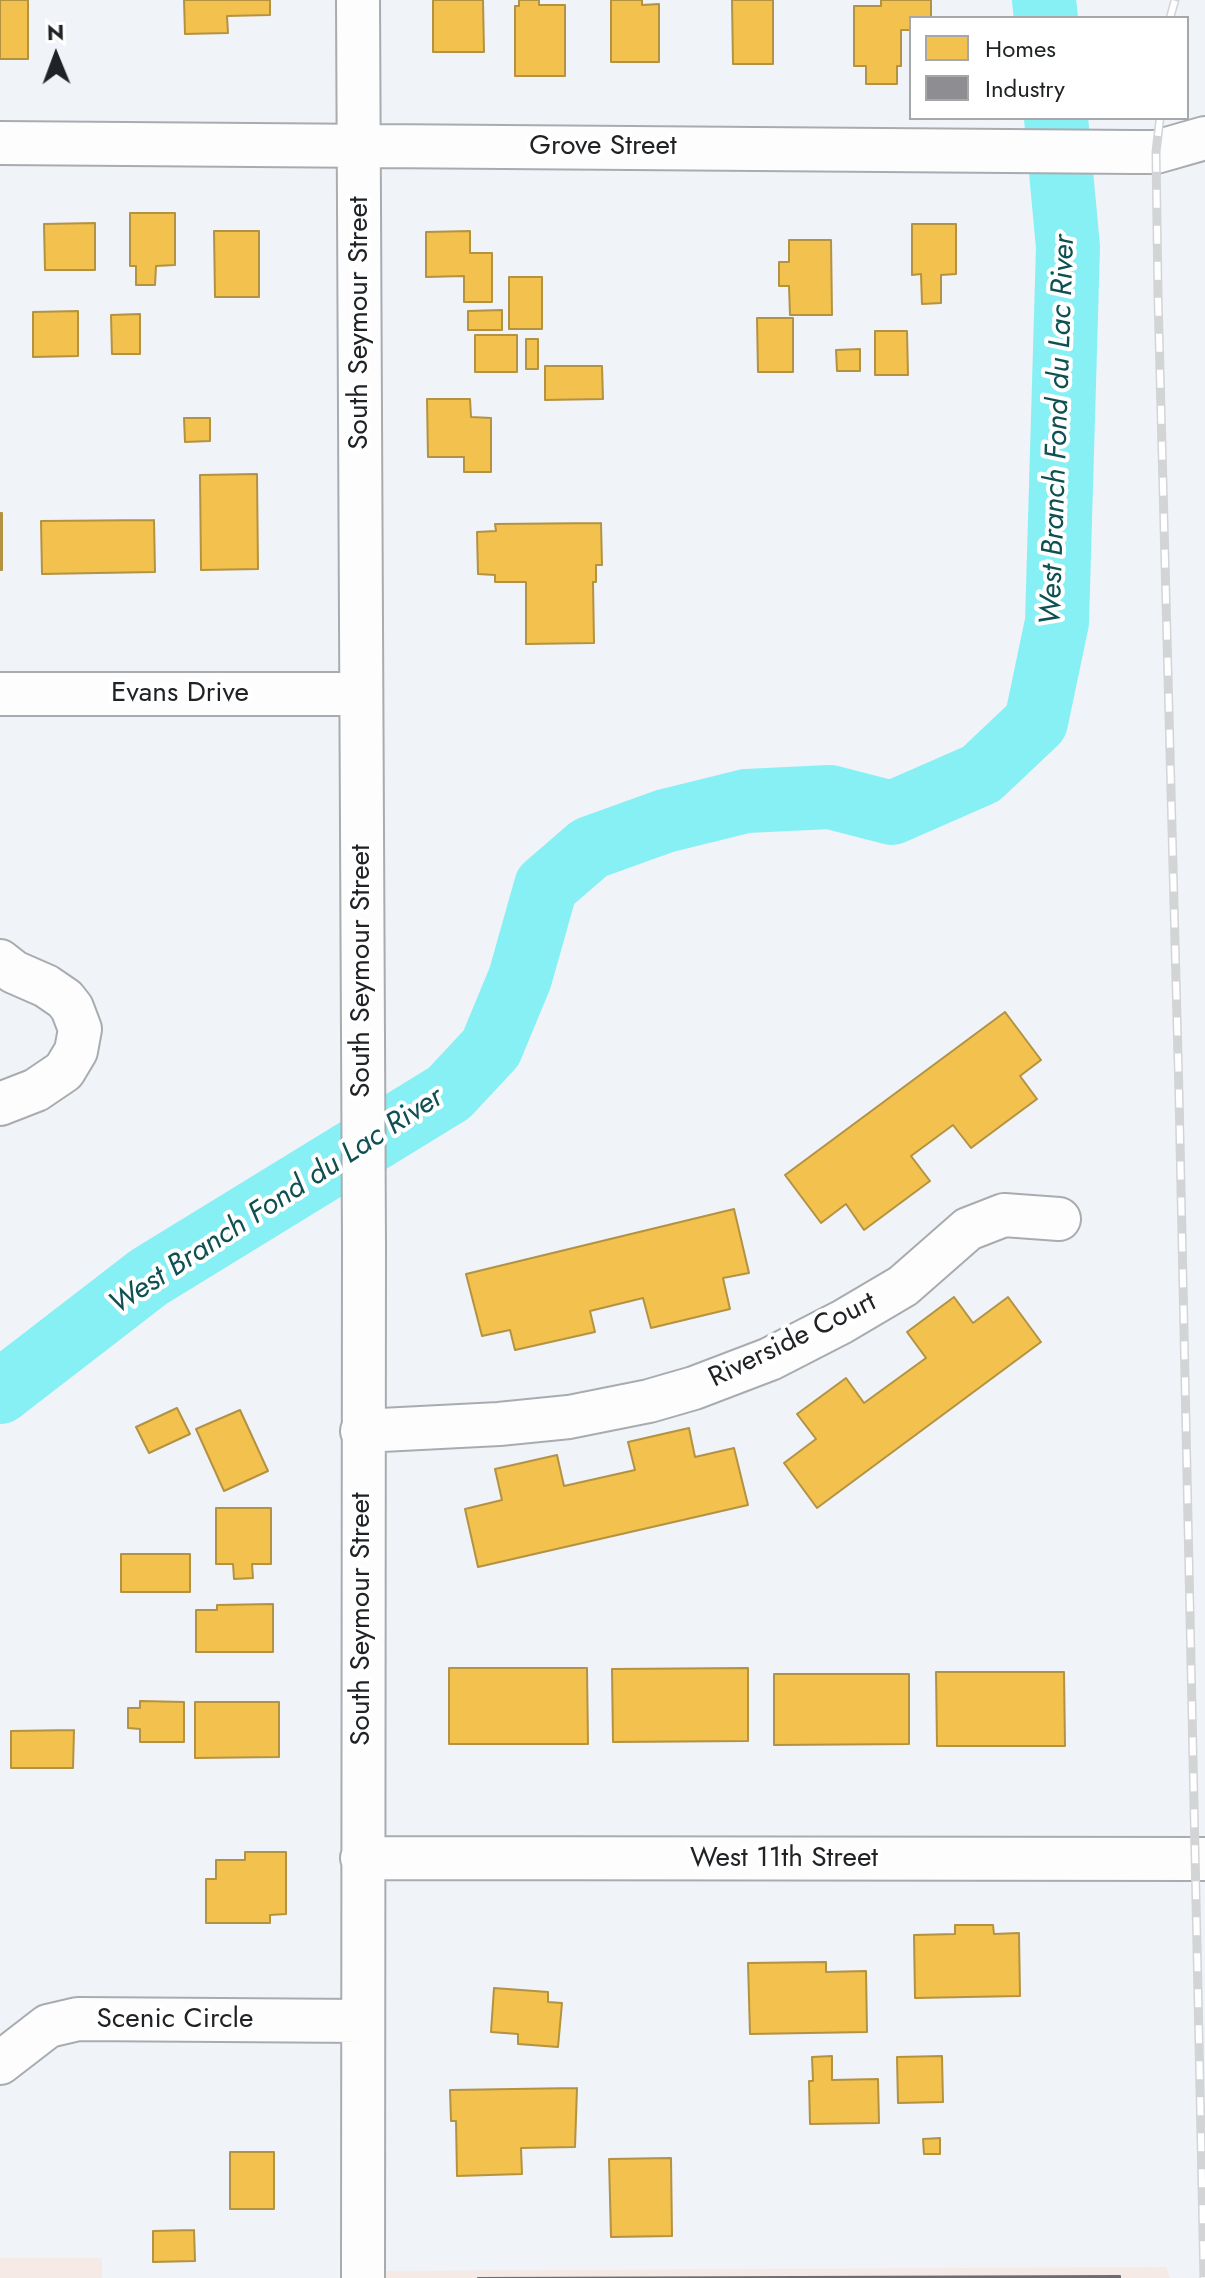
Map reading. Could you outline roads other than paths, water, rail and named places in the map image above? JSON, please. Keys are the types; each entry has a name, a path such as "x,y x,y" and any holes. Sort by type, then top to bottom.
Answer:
{"street":[{"name":"South Seymour Street","path":"358,0 364,1242 363,2278"},
{"name":"Grove Street","path":"0,143 1156,152 1205,138"},
{"name":"Evans Drive","path":"0,694 361,694"},
{"path":"0,961 14,972 46,986 65,999 80,1029 80,1041 71,1062 55,1079 0,1104"},
{"name":"Riverside Court","path":"362,1431 569,1417 649,1401 694,1388 770,1359 842,1322 903,1286 968,1229 1004,1215 1059,1219"},
{"name":"West 11th Street","path":"362,1858 1205,1859"},
{"name":"Scenic Circle","path":"0,2063 48,2026 78,2019 363,2021"}],"waterway":[{"name":"West Branch Fond du Lac River","path":"1044,0 1046,16"},
{"name":"West Branch Fond du Lac River","path":"0,1392 149,1277 449,1093 491,1048 520,978 546,886 590,848 665,821 746,801 830,797 892,813 981,774 1036,722 1057,622 1068,247 1056,120"}],"railway":[{"path":"1171,16 1175,0"},
{"path":"1160,120 1156,152 1158,296 1179,1094 1204,2278"}]}
